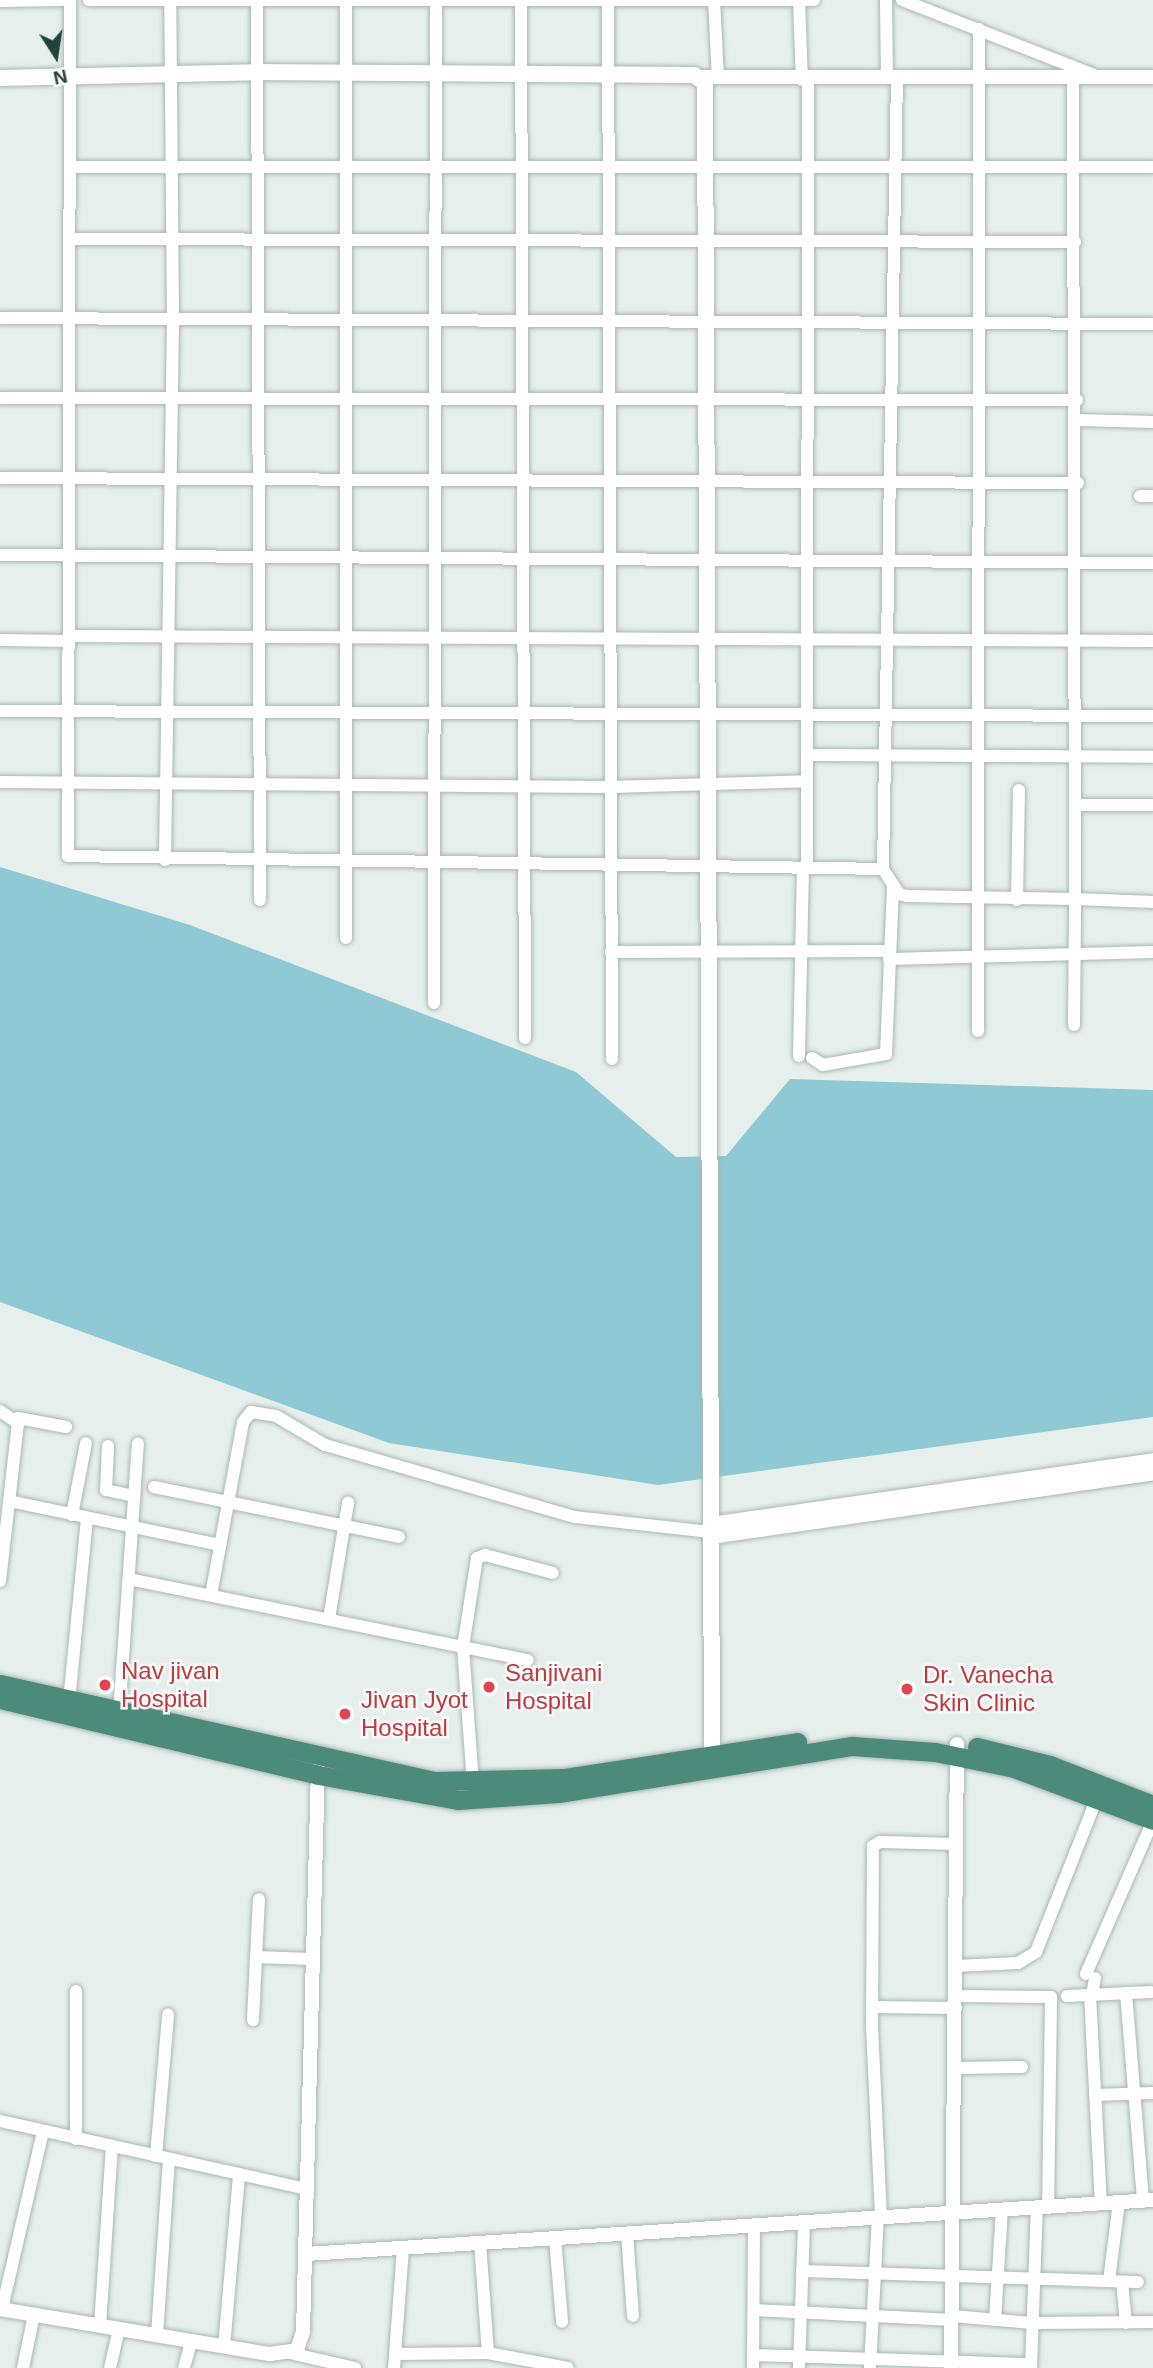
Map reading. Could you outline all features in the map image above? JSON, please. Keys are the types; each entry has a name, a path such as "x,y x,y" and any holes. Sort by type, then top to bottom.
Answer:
{"highway":[{"path":"0,1684 318,1767 473,1783 565,1777 852,1746 957,1750 1050,1765 1153,1805"},
{"path":"0,1699 458,1800 558,1793 712,1762"},
{"path":"957,1750 1014,1768 1153,1820"}],"main road":[{"path":"0,78 255,72 710,77 706,168 706,482 712,1762"}],"street":[{"path":"0,1 62,0"},
{"path":"70,0 72,318 68,856 260,862 883,869"},
{"path":"89,0 814,0"},
{"path":"165,860 173,318 170,0"},
{"path":"799,0 808,168 807,781 801,951 805,1057 823,1065 886,1054 893,886"},
{"path":"887,0 895,168 883,869 893,886 907,896 1153,902"},
{"path":"902,0 1094,75"},
{"path":"257,1 255,72 260,900"},
{"path":"346,1 342,73 346,938"},
{"path":"434,1003 436,1"},
{"path":"521,1 522,864 525,1038"},
{"path":"608,1 606,76 610,319 612,1059"},
{"path":"714,1 710,77 805,80 1073,75 1153,77"},
{"path":"978,1031 979,29"},
{"path":"1073,75 1078,562 1074,1026"},
{"path":"71,167 1153,167"},
{"path":"71,239 1075,242"},
{"path":"0,318 706,318 1153,324"},
{"path":"0,398 1077,400"},
{"path":"1077,420 1153,422"},
{"path":"0,478 1077,483"},
{"path":"0,555 1153,563"},
{"path":"0,640 169,637 707,642 1153,641"},
{"path":"0,711 344,715 1153,716"},
{"path":"807,755 1153,757"},
{"path":"0,782 610,787 807,781"},
{"path":"1017,900 1019,790"},
{"path":"1076,805 1153,805"},
{"path":"611,952 801,951 978,958 1153,952"},
{"path":"0,1411 18,1418 66,1427"},
{"path":"211,1595 243,1422 251,1412 262,1411 325,1445 575,1517 711,1531 1153,1473"},
{"path":"0,1581 18,1418"},
{"path":"72,1515 86,1443"},
{"path":"119,1714 138,1444"},
{"path":"108,1446 106,1490 134,1496"},
{"path":"711,1531 1153,1460"},
{"path":"154,1487 399,1537"},
{"path":"9,1501 220,1545"},
{"path":"329,1619 348,1503"},
{"path":"69,1702 88,1518"},
{"path":"473,1783 463,1647 477,1558 485,1555 552,1573"},
{"path":"129,1579 528,1660"},
{"path":"951,2364 955,2213 957,1750"},
{"path":"290,2353 303,2332 318,1767"},
{"path":"957,1966 1018,1963 1036,1952 1097,1798"},
{"path":"1101,2202 1090,1976 1153,1820"},
{"path":"871,2362 880,2217 872,2007 873,1846 880,1842 957,1844"},
{"path":"253,2020 259,1899"},
{"path":"256,1957 311,1959"},
{"path":"76,1991 76,2139"},
{"path":"1067,1996 1151,1992"},
{"path":"306,2253 1148,2201 1126,1993"},
{"path":"754,2225 753,2361 1031,2366 1035,2280 1043,2206 1051,1997 872,2007"},
{"path":"157,2335 168,2014"},
{"path":"956,2068 1022,2067"},
{"path":"1096,2095 1153,2093"},
{"path":"0,2121 307,2189"},
{"path":"43,2132 1,2309 224,2347 268,2361 290,2353 349,2367"},
{"path":"100,2326 112,2147"},
{"path":"224,2347 239,2174"},
{"path":"1119,2202 1116,2281 1126,2323"},
{"path":"995,2320 1002,2209"},
{"path":"799,2362 804,2222"},
{"path":"627,2233 633,2316"},
{"path":"555,2238 562,2322"},
{"path":"480,2242 488,2353"},
{"path":"394,2368 403,2247"},
{"path":"802,2271 1138,2282"},
{"path":"754,2310 873,2313 1032,2323 1153,2322"},
{"path":"23,2368 34,2315"},
{"path":"110,2368 119,2329"},
{"path":"184,2368 191,2341"},
{"path":"395,2354 488,2353 514,2363 562,2367"}],"water":[{"path":"0,867 190,925 576,1072 676,1157 726,1156 790,1079 1153,1090 1153,1417 658,1485 389,1443 0,1302"}],"place":[{"name":"Nav jivan Hospital","path":"105,1685"},
{"name":"Sanjivani Hospital","path":"489,1687"},
{"name":"Dr. Vanecha Skin Clinic","path":"907,1689"},
{"name":"Jivan Jyot Hospital","path":"345,1714"}]}
